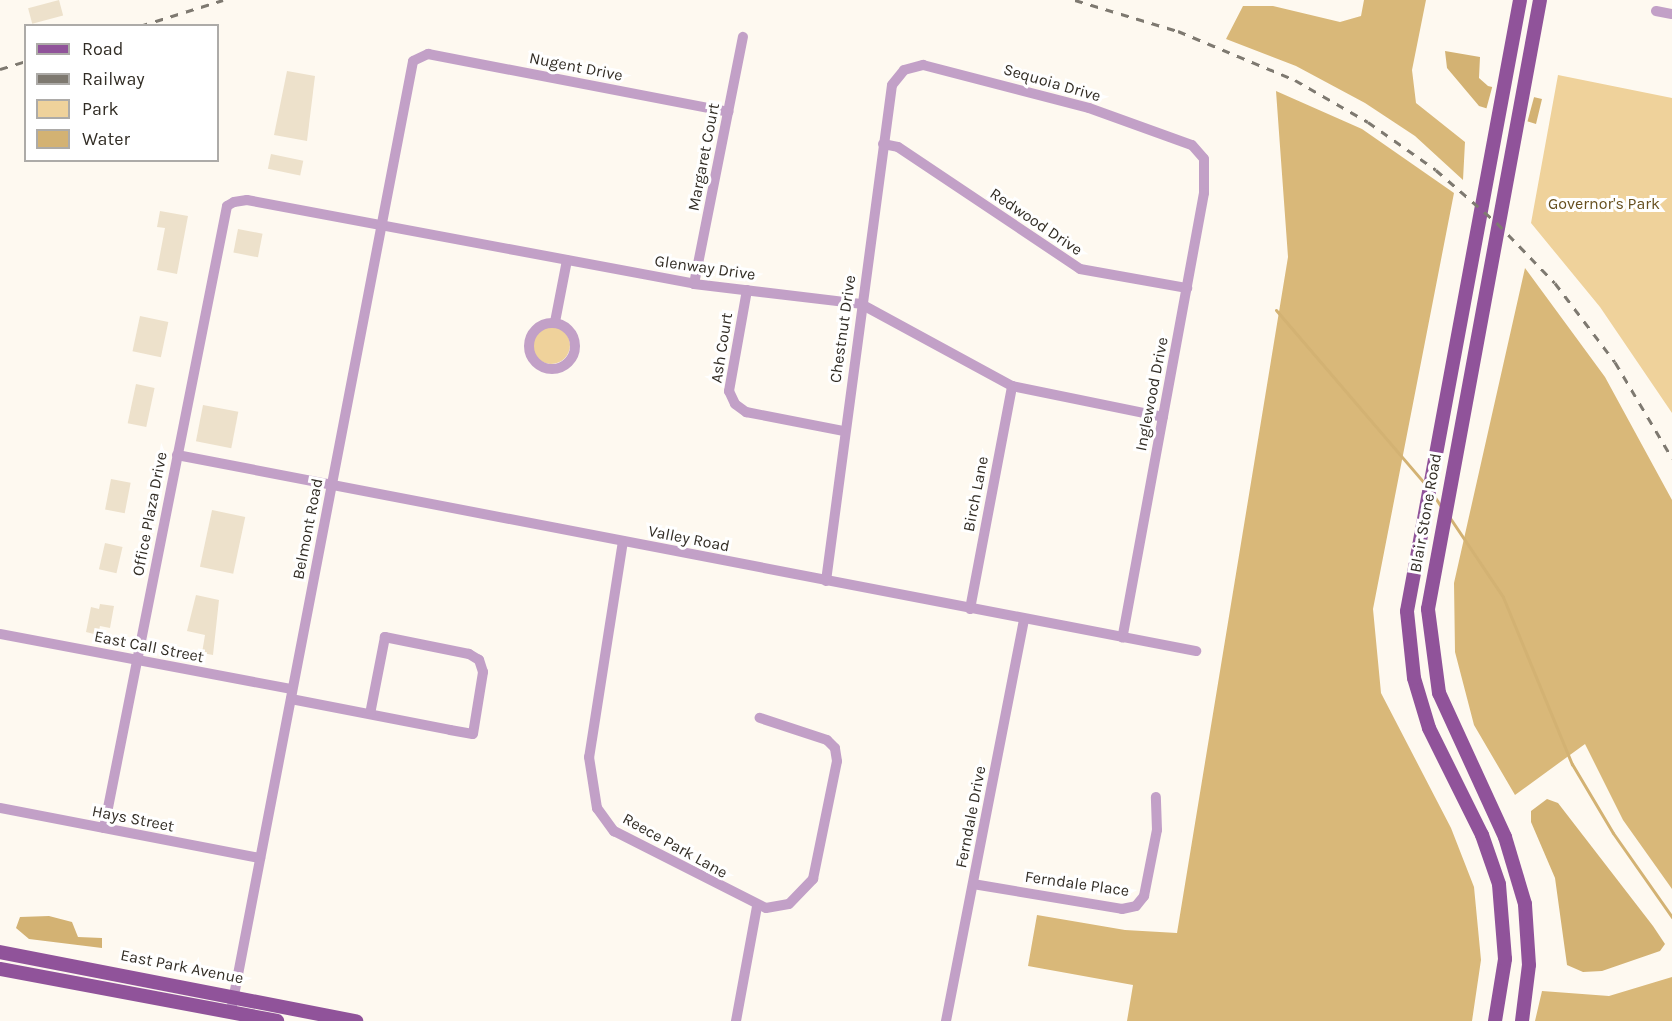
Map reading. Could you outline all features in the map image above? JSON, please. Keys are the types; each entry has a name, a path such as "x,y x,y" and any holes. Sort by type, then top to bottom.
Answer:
{"main road":[{"name":"Blair Stone Road","path":"1495,1021 1505,959 1499,884 1482,835 1429,728 1414,678 1407,611 1419,535 1520,0"},
{"name":"Blair Stone Road","path":"1522,1021 1529,934 1517,868 1452,730 1435,676 1428,609 1436,543 1539,0"},
{"name":"East Park Avenue","path":"0,952 234,994 356,1021"},
{"name":"East Park Avenue","path":"0,969 277,1021"}],"street":[{"path":"1656,11 1672,14"},
{"name":"Margaret Court","path":"694,284 743,37"},
{"name":"Nugent Drive","path":"418,56 728,112"},
{"name":"Belmont Road","path":"231,1011 413,61 418,56"},
{"name":"Sequoia Drive","path":"893,83 904,70 923,65 1089,108 1192,145 1203,156"},
{"name":"Chestnut Drive","path":"826,581 861,304 893,83"},
{"name":"Redwood Drive","path":"883,144 898,147 1080,269 1187,288"},
{"name":"Inglewood Drive","path":"1122,638 1204,193 1203,156"},
{"name":"Glenway Drive","path":"226,206 247,200 694,284 861,304 1012,386 1163,417"},
{"name":"Office Plaza Drive","path":"104,828 226,206"},
{"path":"555,322 567,260"},
{"name":"Ash Court","path":"747,290 729,390 735,404 746,412 844,431"},
{"path":"555,322 573,333 576,349 567,365 551,369 532,359 529,343 538,327 555,322"},
{"name":"Birch Lane","path":"970,609 1012,386"},
{"name":"Valley Road","path":"177,455 1196,651"},
{"name":"Reece Park Lane","path":"623,541 589,757 597,808 614,831 757,907"},
{"name":"Ferndale Drive","path":"946,1021 1024,619"},
{"name":"East Call Street","path":"0,634 137,660 292,694 370,714 472,734 483,672 479,660 469,654 384,637 370,714"},
{"path":"736,1021 757,907 789,904 813,879 837,761 835,748 827,740 760,718"},
{"name":"Ferndale Place","path":"973,884 1122,909 1136,906 1143,896 1157,830 1156,797"},
{"name":"Hays Street","path":"0,808 260,858"}],"green space":[{"name":"Governor's Park","path":"1558,75 1672,98 1672,413 1600,307 1531,223"},
{"path":"551,326 564,332 570,345 564,358 551,364 538,358 532,345 538,332"}],"shaded area":[{"path":"1364,0 1426,0 1412,70 1416,103 1465,142 1463,180 1415,136 1365,103 1296,66 1226,39 1243,6 1273,6 1340,22 1361,16"},
{"path":"1276,91 1362,129 1454,193 1373,609 1381,693 1451,828 1474,887 1481,960 1472,1021 1127,1021 1133,985 1028,966 1037,915 1125,930 1177,933 1288,257"},
{"path":"1525,268 1605,377 1672,500 1672,889 1623,820 1585,744 1515,795 1474,725 1455,652 1454,583"},
{"path":"1672,977 1672,1021 1535,1021 1542,991 1609,996"}],"water":[{"path":"1445,51 1480,57 1479,78 1488,86 1542,99 1536,124 1479,106 1447,68"},
{"path":"1547,799 1558,803 1653,926 1665,944 1660,951 1602,971 1583,972 1567,965 1555,878 1531,822 1531,811"},
{"path":"49,916 72,922 78,937 102,938 102,948 29,939 16,928 20,917"}],"pier":[{"path":"1493,84 1535,95 1527,125 1485,114"}],"building":[{"path":"59,0 63,15 32,24 28,8"},
{"path":"287,71 315,76 307,141 274,135"},
{"path":"271,154 303,161 300,176 268,169"},
{"path":"160,211 188,216 177,274 157,270 165,228 157,227"},
{"path":"238,229 263,234 258,257 233,253"},
{"path":"140,316 168,322 161,357 133,351"},
{"path":"136,384 155,388 146,427 128,423"},
{"path":"203,405 238,412 231,448 196,441"},
{"path":"111,479 131,483 125,513 105,509"},
{"path":"212,510 245,517 233,574 200,567"},
{"path":"105,543 123,547 116,573 99,569"},
{"path":"196,595 219,600 213,655 202,653 205,635 187,631"},
{"path":"100,604 114,606 110,628 100,626 98,635 86,632 91,607 99,609"}],"waterway":[{"path":"1276,310 1425,484"},
{"path":"1434,496 1442,508"},
{"path":"1450,518 1503,597 1572,764 1613,833 1672,917"}],"railway":[{"path":"146,24 223,0"},
{"path":"1075,0 1178,31 1295,80 1368,122 1436,170 1497,223 1555,283 1615,362 1672,458"},
{"path":"0,69 24,62"}]}
